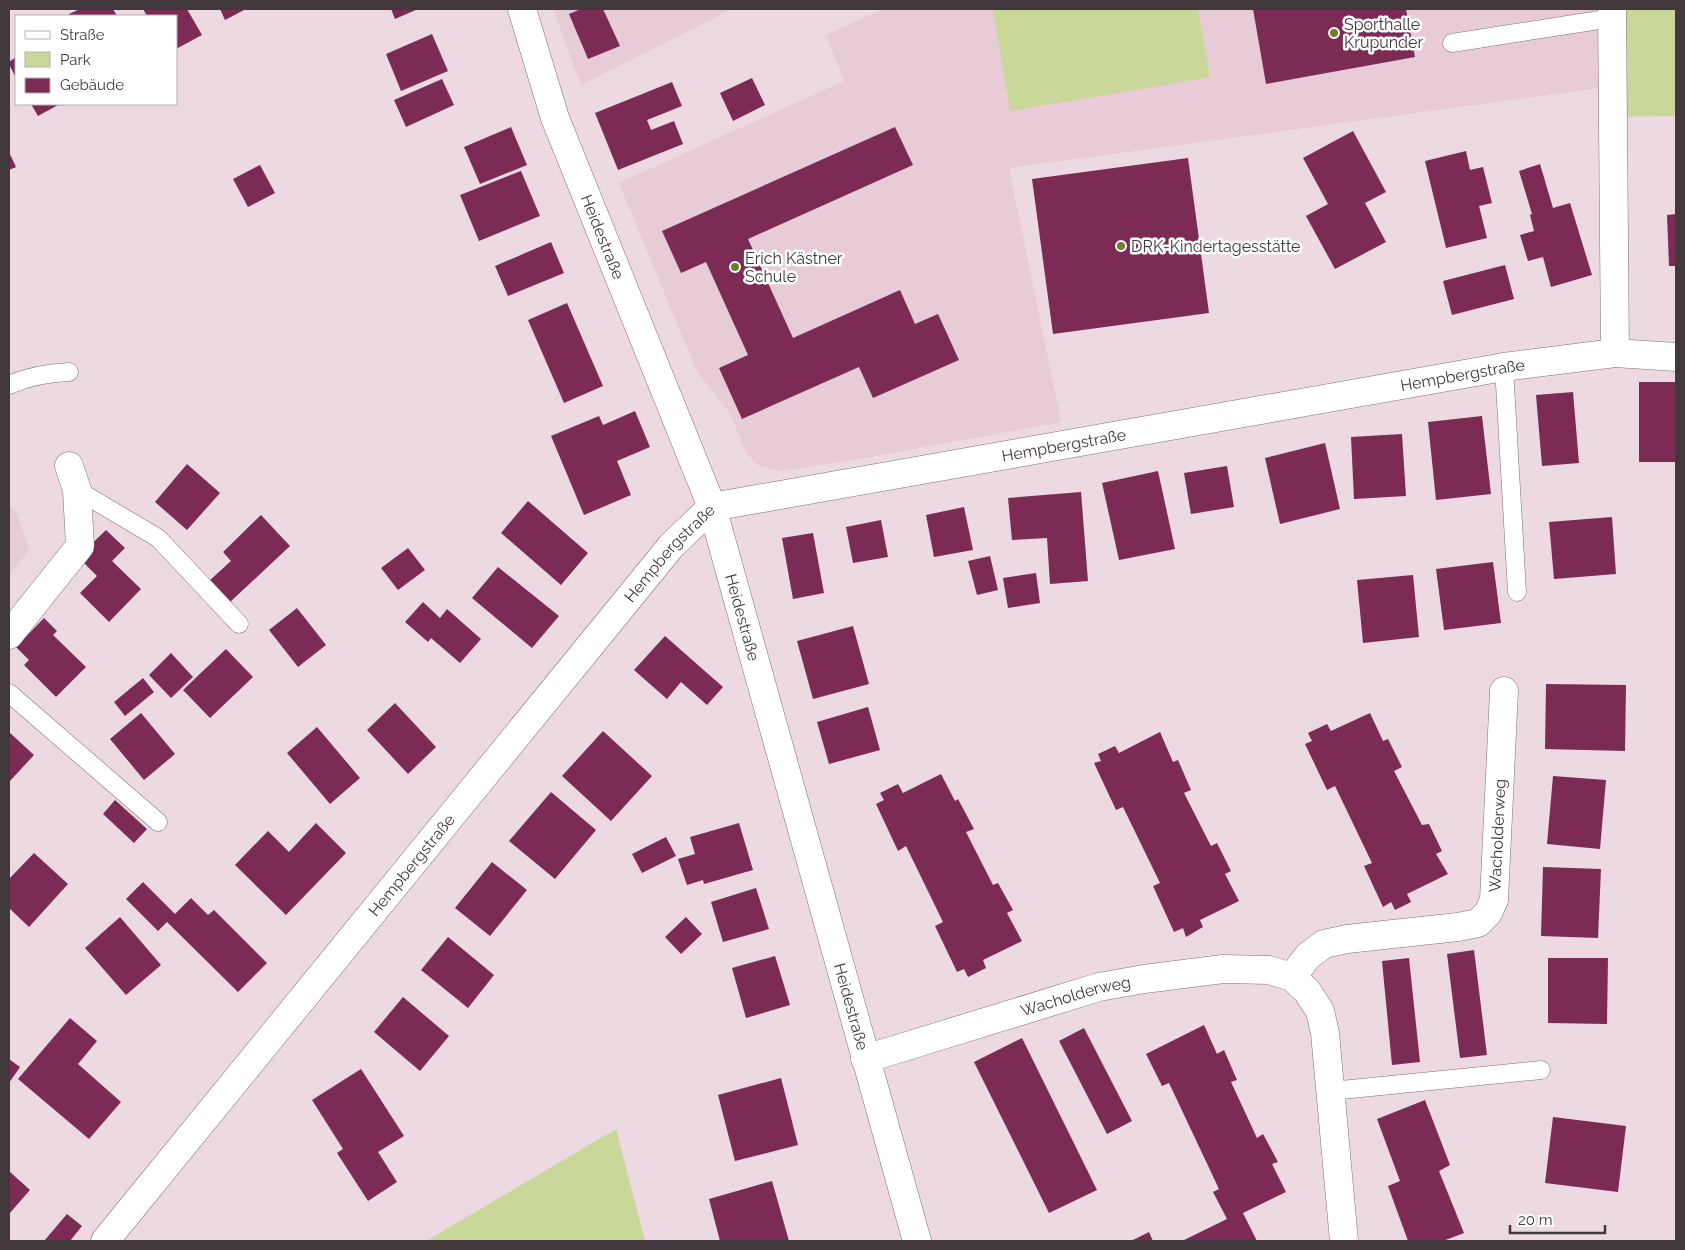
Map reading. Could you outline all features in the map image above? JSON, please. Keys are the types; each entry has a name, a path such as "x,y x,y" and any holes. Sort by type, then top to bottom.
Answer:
{"street":[{"name":"Heidestraße","path":"522,9 546,94 555,118 712,507 917,1241"},
{"path":"1612,13 1616,353"},
{"name":"Hempbergstraße","path":"105,1241 672,545 712,507 1504,367 1616,353 1676,358"},
{"path":"9,635 80,546 73,478"},
{"name":"Wacholderweg","path":"1292,977 1308,956 1324,944 1347,939 1458,927 1478,923 1488,913 1494,900 1504,691"},
{"name":"Wacholderweg","path":"865,1060 1099,987 1223,969 1269,970 1292,977 1307,991 1320,1011 1325,1033 1344,1241"}],"lane":[{"path":"1452,43 1612,13"},
{"path":"1504,367 1517,592"},
{"path":"9,384 26,377 46,373 69,372"},
{"path":"73,478 158,538 239,624"},
{"path":"9,693 158,822"},
{"path":"1330,1091 1541,1070"}],"shaded area":[{"path":"553,9 732,9 581,85"},
{"path":"884,9 1600,9 1600,88 1009,168 1061,422 854,460 780,471 757,465 746,452 730,413 697,372 619,183 844,81 826,35"},
{"path":"9,505 16,512 29,550 9,576"}],"green space":[{"path":"1198,9 1210,77 1010,111 993,10"},
{"path":"1602,9 1676,9 1676,116 1605,117"},
{"path":"616,1129 645,1241 426,1241"}],"building":[{"path":"80,9 113,9 116,15 70,15"},
{"path":"143,9 187,9 202,35 178,48 178,15 146,15"},
{"path":"220,9 246,9 225,20"},
{"path":"391,9 418,9 395,19"},
{"path":"581,9 603,9 620,46 588,59 569,14"},
{"name":"Sporthalle Krupunder","path":"1253,9 1406,9 1415,57 1266,84"},
{"path":"432,34 448,71 401,91 386,54"},
{"path":"15,58 15,76 9,64"},
{"path":"752,78 765,105 733,121 720,93"},
{"path":"442,79 454,105 406,127 394,100"},
{"path":"672,82 682,106 647,120 651,130 674,121 683,144 618,170 595,113"},
{"path":"32,105 58,105 38,116"},
{"path":"511,127 527,165 480,184 464,147"},
{"name":"Erich Kästner Schule","path":"895,127 913,165 748,239 793,338 900,290 915,324 938,314 959,360 873,398 859,367 742,419 719,368 748,355 706,262 681,273 662,231"},
{"path":"1353,131 1386,192 1365,203 1386,242 1335,269 1306,216 1328,204 1303,158"},
{"path":"1466,151 1470,170 1483,167 1492,203 1479,206 1487,238 1446,248 1425,161"},
{"path":"9,152 16,167 9,170"},
{"name":"DRK-Kindertagesstätte","path":"1188,158 1209,313 1053,334 1032,179"},
{"path":"1540,164 1553,208 1570,203 1592,275 1551,287 1543,257 1528,261 1520,235 1534,231 1530,215 1532,214 1519,171"},
{"path":"260,165 275,193 248,207 233,179"},
{"path":"521,171 540,216 479,241 460,195"},
{"path":"1676,214 1676,266 1669,266 1667,215"},
{"path":"551,242 564,273 508,296 495,266"},
{"path":"1505,265 1514,299 1452,315 1443,281"},
{"path":"567,303 603,386 564,403 528,320"},
{"path":"1639,382 1676,382 1676,462 1639,462"},
{"path":"1573,392 1579,463 1542,466 1536,395"},
{"path":"635,411 650,447 617,461 631,495 584,515 551,436 599,416 603,425"},
{"path":"1482,416 1491,494 1436,500 1428,422"},
{"path":"1402,434 1406,496 1354,499 1351,437"},
{"path":"1325,443 1340,509 1280,524 1265,458"},
{"path":"187,464 220,493 187,530 155,502"},
{"path":"1227,466 1234,507 1191,514 1184,473"},
{"path":"1158,471 1175,549 1119,560 1102,483"},
{"path":"1081,492 1088,581 1050,584 1047,538 1012,540 1008,498"},
{"path":"528,501 588,553 561,585 501,533"},
{"path":"964,507 973,550 934,557 926,515"},
{"path":"261,515 290,546 229,603 208,582 231,561 223,552"},
{"path":"1612,517 1616,574 1554,579 1549,522"},
{"path":"881,520 888,557 853,563 846,527"},
{"path":"106,530 125,548 112,561 141,589 109,622 80,593 97,576 78,557"},
{"path":"813,533 824,593 793,599 782,538"},
{"path":"408,548 425,570 398,590 381,568"},
{"path":"990,556 998,590 977,595 968,561"},
{"path":"1493,562 1501,623 1444,630 1436,569"},
{"path":"498,567 559,616 532,648 472,598"},
{"path":"1036,573 1040,603 1008,608 1003,578"},
{"path":"1413,575 1419,637 1363,643 1357,580"},
{"path":"423,602 440,618 447,609 481,639 460,663 431,638 428,642 405,622"},
{"path":"297,608 326,645 298,667 269,630"},
{"path":"44,618 57,631 53,635 86,667 56,697 24,665 29,660 16,647"},
{"path":"853,626 869,684 813,699 797,641"},
{"path":"665,636 723,687 707,705 681,682 667,699 634,670"},
{"path":"226,649 253,677 210,718 183,690"},
{"path":"171,653 193,677 171,698 149,675"},
{"path":"143,678 154,692 125,716 114,702"},
{"path":"1546,684 1626,685 1625,751 1545,749"},
{"path":"395,703 436,747 408,774 367,730"},
{"path":"868,707 880,750 829,764 817,722"},
{"path":"141,713 175,754 144,780 110,739"},
{"path":"1370,713 1383,741 1388,739 1402,767 1394,771 1422,825 1429,824 1442,851 1436,854 1448,874 1407,894 1411,902 1395,910 1391,902 1383,907 1364,866 1372,863 1335,786 1327,790 1305,744 1312,741 1308,733 1327,724 1331,731"},
{"path":"317,727 360,778 330,804 287,753"},
{"path":"603,731 652,776 611,821 562,776"},
{"path":"9,732 34,755 9,782"},
{"path":"1160,732 1173,762 1178,760 1191,790 1184,793 1211,846 1217,843 1231,871 1225,874 1239,901 1200,920 1203,927 1186,937 1183,928 1174,932 1153,886 1160,883 1123,807 1116,810 1094,763 1101,761 1098,754 1115,746 1119,753"},
{"path":"941,774 955,801 958,799 974,829 966,832 993,885 998,883 1013,910 1007,913 1022,941 983,960 986,968 968,977 964,969 957,972 935,926 943,922 906,846 898,851 876,804 884,800 880,793 898,784 903,793"},
{"path":"1553,776 1606,780 1600,849 1547,844"},
{"path":"551,792 596,830 555,879 509,841"},
{"path":"115,800 147,829 134,843 103,814"},
{"path":"316,823 346,853 286,915 235,865 268,831 289,852"},
{"path":"739,823 753,870 704,884 703,880 687,885 678,859 695,854 690,837"},
{"path":"666,837 676,856 642,873 632,854"},
{"path":"34,853 68,884 29,927 9,908 9,879"},
{"path":"492,862 527,890 490,936 455,908"},
{"path":"1543,867 1601,869 1598,938 1541,936"},
{"path":"143,882 175,914 191,898 208,915 214,910 267,963 238,992 167,922 158,931 126,899"},
{"path":"756,888 769,929 723,942 711,902"},
{"path":"120,917 161,965 126,995 85,948"},
{"path":"686,917 702,934 681,954 665,937"},
{"path":"448,937 494,975 468,1008 421,970"},
{"path":"1474,950 1487,1055 1460,1058 1447,954"},
{"path":"775,956 790,1005 746,1018 732,968"},
{"path":"1409,958 1420,1062 1392,1065 1382,961"},
{"path":"1548,958 1608,958 1607,1024 1548,1023"},
{"path":"403,997 449,1036 420,1071 374,1032"},
{"path":"70,1018 97,1041 78,1064 121,1102 89,1139 18,1079"},
{"path":"1204,1025 1217,1054 1224,1050 1237,1080 1231,1082 1257,1138 1263,1134 1278,1162 1272,1164 1286,1192 1243,1213 1257,1241 1182,1241 1227,1219 1213,1192 1219,1189 1169,1083 1162,1086 1146,1054"},
{"path":"1084,1028 1132,1121 1107,1134 1059,1041"},
{"path":"1022,1038 1097,1190 1049,1213 974,1062"},
{"path":"9,1059 20,1067 9,1083"},
{"path":"361,1069 404,1136 378,1152 397,1182 368,1201 337,1153 343,1149 312,1100"},
{"path":"781,1078 798,1145 735,1161 718,1095"},
{"path":"1425,1100 1450,1165 1439,1171 1464,1233 1443,1241 1408,1241 1388,1186 1400,1181 1377,1119"},
{"path":"1553,1117 1626,1126 1618,1192 1545,1183"},
{"path":"9,1171 30,1190 9,1214"},
{"path":"772,1181 789,1241 720,1241 709,1199"},
{"path":"67,1214 82,1226 70,1241 44,1241"},
{"path":"1149,1232 1153,1241 1131,1241"}],"place":[{"name":"Sporthalle Krupunder","path":"1334,33"},
{"name":"DRK-Kindertagesstätte","path":"1121,246"},
{"name":"Erich Kästner Schule","path":"735,267"}]}
